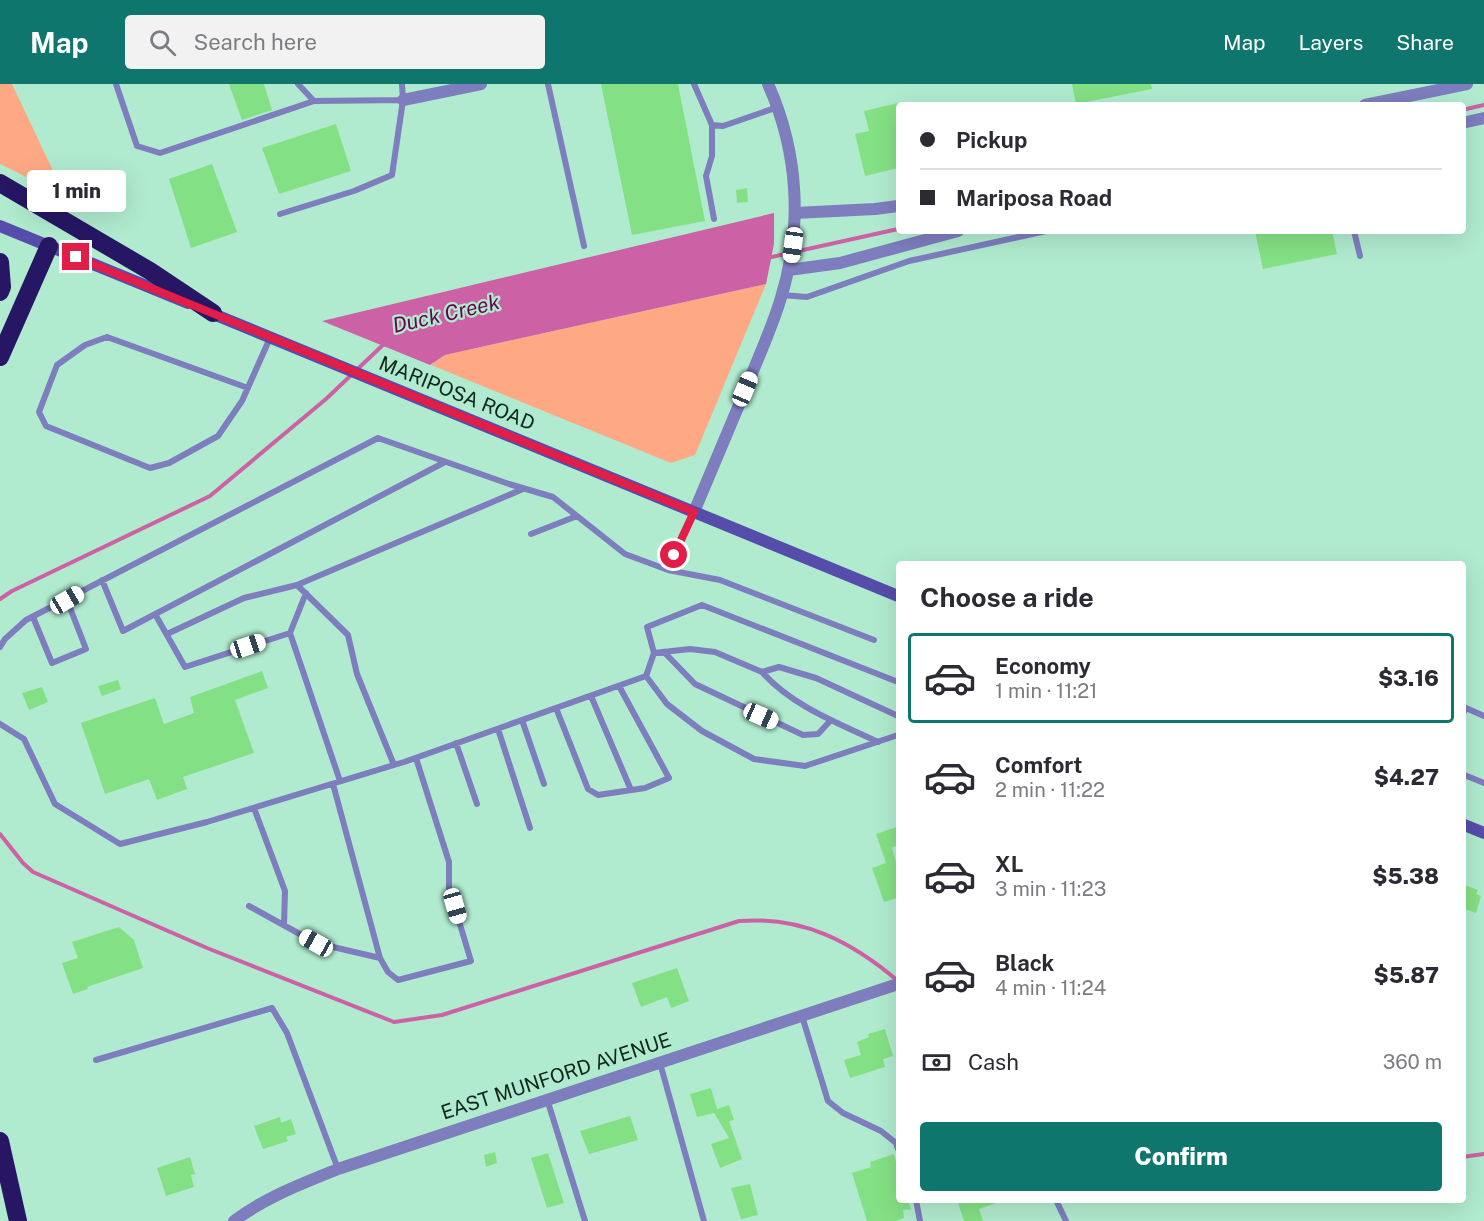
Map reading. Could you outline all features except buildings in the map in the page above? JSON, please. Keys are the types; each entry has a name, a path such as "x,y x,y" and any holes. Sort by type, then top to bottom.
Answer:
{"highway":[{"path":"0,183 150,271 213,313"},
{"path":"0,357 49,246"},
{"path":"0,262 2,286 0,292"},
{"path":"0,1141 18,1221"}],"main road":[{"name":"MARIPOSA ROAD","path":"0,226 896,595"},
{"path":"1466,826 1484,833"}],"street":[{"path":"403,100 482,84"},
{"path":"694,512 761,351 789,270 795,232 795,191 790,149 778,107 768,84"},
{"path":"1380,102 1467,84"},
{"path":"1466,122 1484,118"},
{"path":"795,213 896,206"},
{"path":"789,270 840,263 947,234"},
{"name":"EAST MUNFORD AVENUE","path":"234,1221 285,1190 338,1169 896,985"}],"lane":[{"path":"116,84 137,146 160,153 314,101 403,100"},
{"path":"298,84 314,101"},
{"path":"280,214 354,191 392,175 403,100 402,84"},
{"path":"548,84 584,246"},
{"path":"694,84 712,125 712,156 706,176 714,219"},
{"path":"712,125 723,126 778,107"},
{"path":"782,295 807,297 909,261 1032,234"},
{"path":"1355,234 1360,256"},
{"path":"248,388 107,337 85,345 57,364 39,412 46,426 150,468 170,463 218,436 242,400 248,388 270,337"},
{"path":"0,647 5,639 26,620 378,438 553,497 625,554 668,570 720,580 874,640"},
{"path":"102,580 123,631 445,462"},
{"path":"167,634 244,598 297,585 524,488"},
{"path":"668,570 694,512"},
{"path":"531,534 577,516"},
{"path":"297,585 348,635 357,674 394,765"},
{"path":"306,593 290,633 340,781"},
{"path":"33,617 52,663 86,649 67,600"},
{"path":"646,676 654,653 647,627 702,605 896,681"},
{"path":"155,614 185,667 290,633"},
{"path":"654,653 690,650 715,652 762,672 775,687 831,720 878,742"},
{"path":"664,652 695,684 804,735 818,734 831,720"},
{"path":"762,672 779,667 816,678 896,715"},
{"path":"0,724 24,739 56,804 120,844 254,808 416,758 646,676"},
{"path":"646,676 668,704 693,724 754,759 805,766 896,736"},
{"path":"556,708 588,789 598,795 645,788 669,778 619,686"},
{"path":"591,696 631,790"},
{"path":"1466,708 1484,716"},
{"path":"522,720 544,784"},
{"path":"498,729 530,828"},
{"path":"456,743 477,804"},
{"path":"333,784 380,958 388,972 398,980 471,961 449,888 449,862 416,758"},
{"path":"1466,776 1484,783"},
{"path":"254,808 285,891 284,925"},
{"path":"249,906 316,943 380,958"},
{"path":"96,1060 272,1008 287,1033 338,1169"},
{"path":"802,1016 828,1101 843,1113 881,1131 896,1143"},
{"path":"659,1062 704,1221"},
{"path":"546,1099 585,1221"},
{"path":"917,1203 920,1221"},
{"path":"1057,1203 1066,1221"}],"shaded area":[{"path":"0,84 12,84 65,196 0,164"},
{"path":"766,284 695,455 671,463 431,365 445,355"}],"water":[{"path":"774,213 774,244 766,284 445,355 430,365 322,321"}],"waterway":[{"name":"Duck Creek","path":"1466,109 1484,105"},
{"name":"Duck Creek","path":"767,258 896,229"},
{"name":"Duck Creek","path":"0,599 12,591 210,496 326,399 385,343"},
{"path":"0,834 33,872 207,948 394,1022 442,1015 739,921 784,923 824,934 862,954 896,979"},
{"path":"1466,1156 1484,1154"}],"route":[{"path":"76,257 694,512 674,555"}]}
